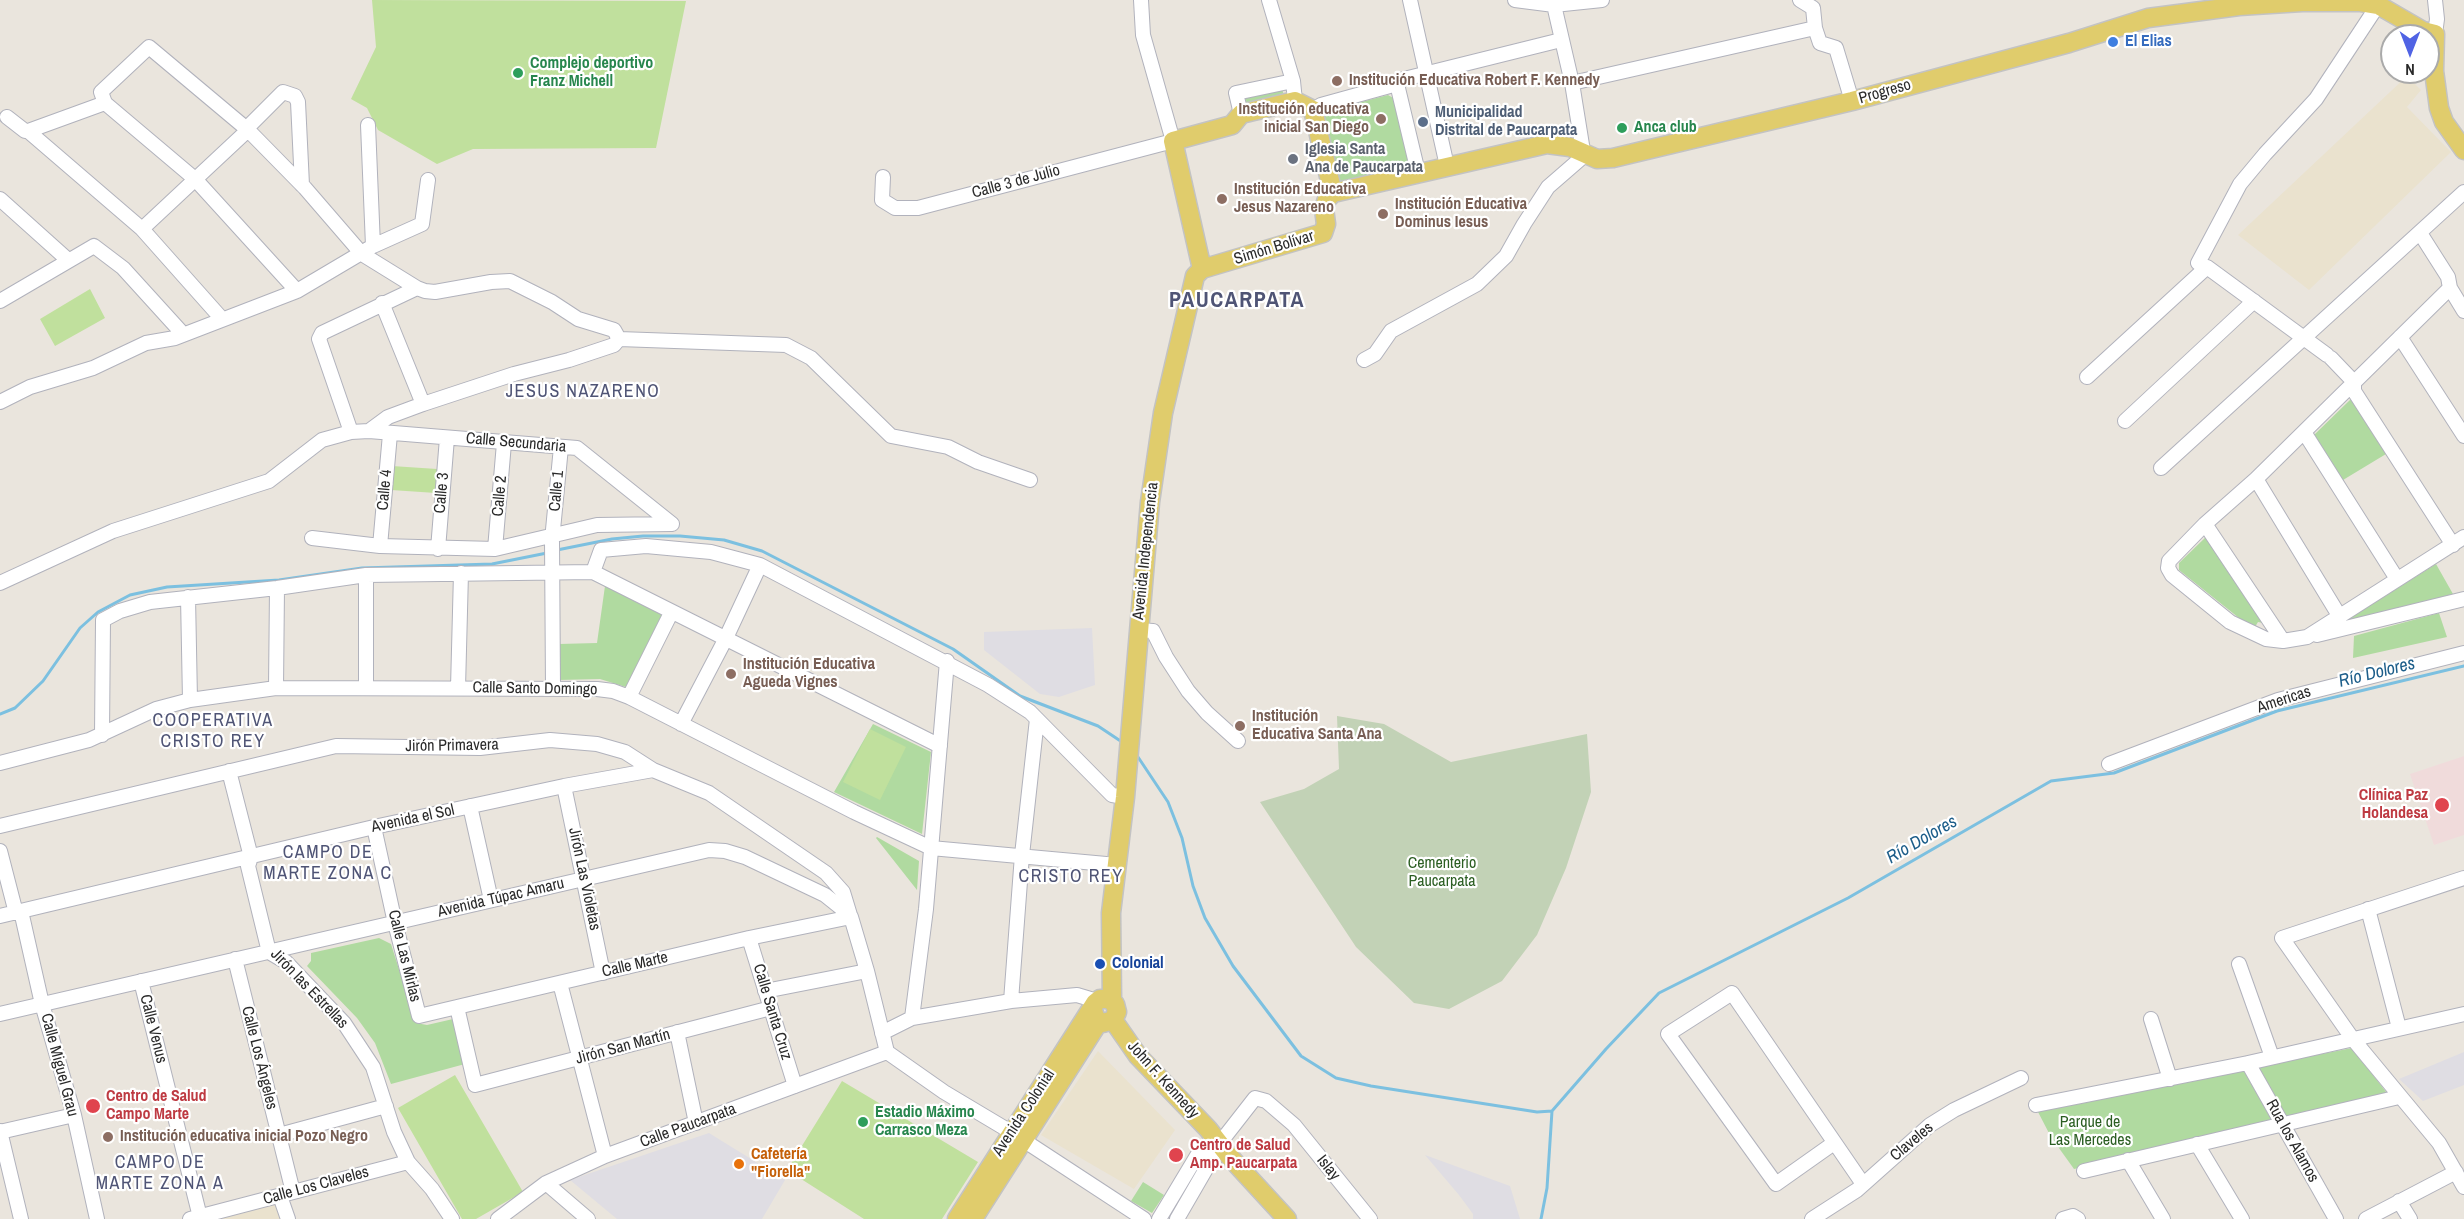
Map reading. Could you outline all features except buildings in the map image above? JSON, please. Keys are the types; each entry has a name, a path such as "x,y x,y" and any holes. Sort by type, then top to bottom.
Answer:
{"main road":[{"name":"Progreso","path":"1333,193 1547,144 1557,144 1598,159 1613,158 1852,101 2069,43 2148,18 2239,6 2302,2 2360,2 2378,5 2411,24"},
{"path":"2436,84 2439,108 2448,130 2464,150"},
{"path":"1202,269 1173,141 1232,125 1241,114 1295,101 1313,111"},
{"name":"Simón Bolívar","path":"1202,269 1323,233 1326,224 1324,209 1333,193 1313,111"},
{"name":"Avenida Independencia","path":"1102,1009 1111,971 1111,912 1125,797 1150,502 1163,413 1195,276 1202,269"},
{"name":"Avenida Colonial","path":"957,1219 1017,1136 1102,1009"},
{"name":"John F. Kennedy","path":"1102,1009 1138,1056 1287,1219"},
{"name":"Avenida Colonial","path":"973,1219 1017,1136"}],"street":[{"path":"1141,0 1143,34 1173,141"},
{"path":"1269,0 1293,81 1295,101"},
{"path":"1410,0 1447,166"},
{"path":"1515,0 1554,5 1602,0"},
{"path":"1800,0 1813,8 1820,43 1836,48 1852,101"},
{"path":"2435,0 2436,24"},
{"path":"1364,360 1375,354 1391,331 1477,284 1506,256 1548,187 1584,153 1572,82 1554,5"},
{"path":"2198,263 2240,184 2316,99 2378,5"},
{"path":"1572,82 1815,27"},
{"path":"1313,111 1321,105 1397,84 1400,80 1561,40"},
{"path":"297,291 195,178 105,103 101,92 149,47 248,130 367,250 417,288 435,292 510,281 552,302 578,319 614,330 619,339"},
{"path":"1241,114 1236,93 1293,81"},
{"path":"1397,84 1418,172"},
{"path":"142,229 248,130 250,124 283,92 295,96 298,102 302,185"},
{"path":"28,131 105,103"},
{"path":"7,117 28,131 142,229 222,319"},
{"path":"367,250 368,125"},
{"name":"Calle 3 de Julio","path":"883,177 882,200 895,208 918,208 1173,141"},
{"path":"0,402 30,387 93,368 146,343 175,338 297,291 367,250 422,224 428,180"},
{"path":"2161,468 2464,192"},
{"path":"0,199 68,260"},
{"path":"2420,233 2448,277 2450,288 2464,311"},
{"path":"2,298 94,246 123,268 183,334"},
{"path":"2087,377 2207,267 2329,356 2354,382 2355,391 2458,541 2307,637"},
{"path":"351,432 320,339 321,333 417,288"},
{"path":"2450,288 2256,479 2205,524 2169,561 2169,572 2230,622 2266,639 2283,641 2464,599"},
{"path":"2125,421 2254,301"},
{"path":"382,303 423,404"},
{"path":"2400,338 2464,436"},
{"path":"369,431 388,417 423,404 514,374 580,357 614,345 619,339"},
{"path":"619,339 786,345 811,358 891,436 948,447 978,462 1030,480"},
{"name":"Calle Secundaria","path":"0,583 113,531 269,481 322,440 351,432 369,431 390,435 580,450 672,524 597,525 553,537"},
{"path":"2304,432 2397,579"},
{"name":"Calle 4","path":"380,546 390,435"},
{"name":"Calle 3","path":"438,549 447,438"},
{"name":"Calle 2","path":"495,549 504,443"},
{"name":"Calle 1","path":"553,688 553,537 561,447"},
{"path":"2256,479 2340,617"},
{"path":"2205,524 2283,641"},
{"path":"312,537 380,546 438,549 495,549 553,537"},
{"path":"593,572 601,550 646,546 711,552 760,565 988,685 1030,712 1112,795 1125,797"},
{"path":"681,724 725,640 760,565"},
{"path":"102,735 103,620 120,611 150,602 277,588 366,575 552,568 593,572 940,746"},
{"path":"458,688 461,573"},
{"path":"366,575 366,687"},
{"path":"276,688 277,588"},
{"path":"188,597 189,700"},
{"path":"629,697 671,613"},
{"path":"1138,630 1153,631 1166,657 1188,691 1207,713 1238,741"},
{"name":"Americas","path":"2109,764 2278,700 2464,653"},
{"path":"912,1018 931,848 947,662"},
{"name":"Calle Santo Domingo","path":"0,763 102,735 156,709 189,700 276,688 597,689 613,691 629,697 854,812 931,848 1117,865"},
{"path":"1011,1001 1022,855 1037,719"},
{"name":"Jirón Primavera","path":"0,826 336,746 480,748 550,740 597,744 625,752 652,770 709,793 826,873 843,892 850,917"},
{"name":"Avenida el Sol","path":"0,916 374,827 564,786 652,770"},
{"name":"Jirón las Estrellas","path":"229,771 251,858 248,866 269,952 286,962 344,1023 373,1067 394,1132 408,1162 432,1189 452,1219"},
{"name":"Jirón Las Violetas","path":"564,786 603,973"},
{"path":"470,806 491,900"},
{"name":"Calle Las Mirlas","path":"374,827 395,923 419,1016"},
{"name":"Avenida Túpac Amaru","path":"0,1014 709,850 725,851 745,857 825,895 850,917"},
{"name":"Calle Miguel Grau","path":"0,851 74,1115 97,1219"},
{"path":"2464,878 2282,938 2352,1038 2439,1143 2464,1187"},
{"path":"2368,909 2399,1028"},
{"path":"850,917 867,971 887,1052 944,1092 1017,1136 1144,1219"},
{"name":"Calle Marte","path":"419,1016 749,938 850,917"},
{"name":"Calle Santa Cruz","path":"749,938 795,1086"},
{"name":"Calle Los Ángeles","path":"235,959 279,1135 288,1219"},
{"path":"2240,964 2272,1057"},
{"path":"765,991 867,971"},
{"name":"Calle Venus","path":"141,981 195,1218"},
{"path":"560,983 581,1058 604,1156"},
{"path":"1834,1143 1776,1184 1668,1034 1732,993 1863,1184"},
{"path":"882,1033 912,1018 1011,1001 1077,995 1102,1009"},
{"name":"Jirón San Martín","path":"457,1007 475,1085 771,1008"},
{"path":"2036,1105 2248,1063 2464,1014"},
{"path":"2151,1019 2170,1079"},
{"path":"677,1032 696,1123"},
{"name":"Calle Paucarpata","path":"498,1219 546,1183 604,1156 887,1052"},
{"name":"Rua los Alamos","path":"2248,1063 2336,1219"},
{"name":"Claveles","path":"1812,1219 1829,1210 1863,1184 1930,1125 1954,1110 2021,1078"},
{"path":"2084,1171 2399,1097"},
{"name":"Islay","path":"1218,1143 1255,1098 1266,1101 1294,1125 1370,1219"},
{"path":"279,1135 386,1106"},
{"path":"21,1219 0,1131 74,1115"},
{"path":"1159,1219 1197,1154 1218,1143"},
{"path":"1177,1219 1210,1162 1218,1143"},
{"path":"2197,1144 2237,1217"},
{"path":"2128,1160 2163,1219"},
{"name":"Calle Los Claveles","path":"195,1218 408,1162"},
{"path":"2367,1219 2456,1172"},
{"path":"546,1183 588,1219"},
{"path":"2399,1201 2410,1219"},
{"path":"2062,1219 2073,1216 2078,1219"}],"shaded area":[{"path":"2398,84 2415,84 2421,90 2407,107 2451,152 2309,290 2238,235"},
{"path":"1092,628 1095,685 1059,697 1040,694 984,650 984,632"},
{"name":"Clínica Paz Holandesa","path":"2464,756 2464,835 2434,845 2410,774"},
{"path":"1098,1051 1175,1130 1134,1189 1041,1135"},
{"path":"2464,1052 2464,1085 2423,1101 2399,1079"},
{"path":"709,1133 785,1180 762,1219 617,1219 570,1180"},
{"path":"1425,1155 1510,1186 1520,1219 1473,1219 1473,1214 1459,1195"},
{"path":"281,1202 286,1219 220,1219"}],"green space":[{"name":"Complejo deportivo Franz Michell","path":"372,0 686,1 656,148 473,149 437,164 378,130 367,108 351,99 376,47"},
{"path":"1282,89 1285,98 1247,106 1244,96"},
{"path":"1388,95 1395,99 1410,161 1405,168 1344,182 1335,178 1319,113"},
{"path":"90,289 105,318 55,346 40,319"},
{"path":"2351,399 2386,454 2343,480 2314,435"},
{"path":"392,466 437,469 436,493 391,490"},
{"path":"2207,536 2263,623 2258,622 2255,627 2239,618 2179,570 2179,563"},
{"path":"2436,564 2453,594 2353,620 2350,618"},
{"path":"605,586 665,616 629,688 600,679 558,680 559,644 597,643"},
{"path":"2439,613 2447,637 2353,658 2354,636"},
{"name":"Cementerio Paucarpata","path":"1337,716 1384,724 1451,762 1587,734 1591,792 1566,868 1537,935 1502,981 1449,1009 1414,1003 1356,947 1260,802 1304,789 1339,769"},
{"path":"873,724 931,752 922,834 834,792"},
{"path":"870,729 906,747 880,800 843,782"},
{"path":"876,838 919,861 917,890"},
{"path":"379,938 391,944 416,1023 427,1025 453,1019 465,1064 391,1084 375,1043 357,1018 307,966 311,961 311,953"},
{"name":"Parque de Las Mercedes","path":"2352,1048 2390,1097 2074,1169 2051,1137 2037,1110"},
{"path":"455,1075 523,1192 476,1219 462,1219 398,1108"},
{"name":"Estadio Máximo Carrasco Meza","path":"842,1081 978,1162 942,1219 864,1219 787,1170"},
{"path":"1143,1182 1164,1195 1152,1213 1131,1201"}],"waterway":[{"path":"557,550 612,539 680,536 724,540 762,551 953,649 1020,696 1098,726 1122,742"},
{"path":"0,714 15,708 43,681 80,628 98,612 130,595 167,587 279,580 362,568 492,564 547,553"},
{"name":"Río Dolores","path":"1541,1219 1547,1188 1552,1111 1659,993 1848,898 2051,781 2114,773 2277,711 2464,666"},
{"path":"1136,754 1168,802 1182,838 1193,886 1205,918 1233,966 1301,1056 1336,1078 1371,1086 1537,1112 1552,1111"}],"place":[{"name":"El Elias","path":"2113,42"},
{"name":"Complejo deportivo Franz Michell","path":"518,73"},
{"name":"Institución Educativa Robert F. Kennedy","path":"1337,81"},
{"name":"Institución educativa inicial San Diego","path":"1381,119"},
{"name":"Municipalidad Distrital de Paucarpata","path":"1423,122"},
{"name":"Anca club","path":"1622,128"},
{"name":"Iglesia Santa Ana de Paucarpata","path":"1293,159"},
{"name":"Institución Educativa Jesus Nazareno","path":"1222,199"},
{"name":"Institución Educativa Dominus Iesus","path":"1383,214"},
{"name":"Institución Educativa Agueda Vignes","path":"731,674"},
{"name":"Institución Educativa Santa Ana","path":"1240,726"},
{"name":"Clínica Paz Holandesa","path":"2442,805"},
{"name":"Colonial","path":"1100,964"},
{"name":"Centro de Salud Campo Marte","path":"93,1106"},
{"name":"Estadio Máximo Carrasco Meza","path":"863,1122"},
{"name":"Institución educativa inicial Pozo Negro","path":"108,1137"},
{"name":"Centro de Salud Amp. Paucarpata","path":"1176,1155"},
{"name":"Cafetería \"Fiorella\"","path":"739,1164"}],"district":[{"name":"PAUCARPATA","path":"1237,301"},
{"name":"JESUS NAZARENO","path":"583,392"},
{"name":"COOPERATIVA CRISTO REY","path":"213,731"},
{"name":"CAMPO DE MARTE ZONA C","path":"328,863"},
{"name":"CRISTO REY","path":"1071,877"},
{"name":"CAMPO DE MARTE ZONA A","path":"160,1173"}]}
